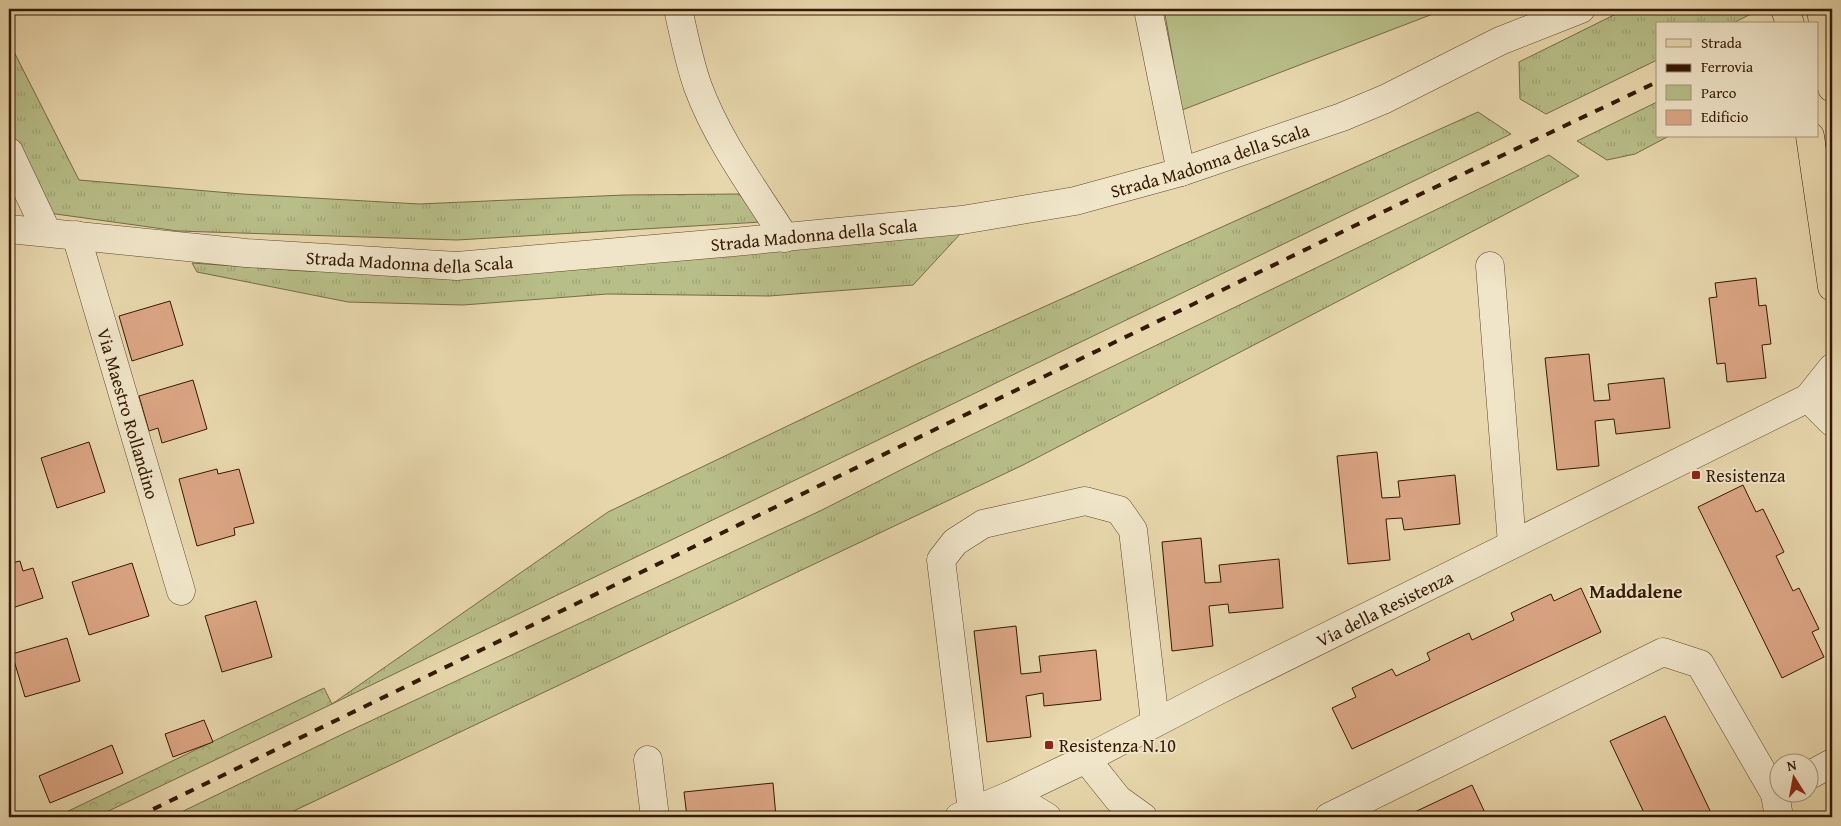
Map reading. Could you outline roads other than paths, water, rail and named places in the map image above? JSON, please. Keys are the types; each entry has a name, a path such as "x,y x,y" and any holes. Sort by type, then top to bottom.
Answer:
{"main road":[{"path":"1785,9 1789,22"},
{"path":"1821,9 1832,88"},
{"path":"1810,138 1832,287"}],"street":[{"path":"678,9 698,86 709,114 784,238"},
{"path":"1148,9 1181,172"},
{"name":"Strada Madonna della Scala","path":"9,229 246,253 458,266 784,238 962,220 1075,200 1181,172 1342,117 1385,99 1500,41 1581,9"},
{"path":"9,152 47,232"},
{"name":"Via Maestro Rollandino","path":"76,235 181,591"},
{"path":"1490,266 1512,544"},
{"name":"Via della Resistenza","path":"965,814 1011,796 1086,759 1155,722 1808,398 1832,368"},
{"path":"1808,398 1832,422"},
{"path":"965,814 941,560 955,542 983,524 1085,501 1119,510 1133,530 1155,722"},
{"path":"1329,817 1663,652 1700,664 1768,785"},
{"path":"1086,759 1118,798 1143,817"},
{"path":"648,760 655,817"},
{"path":"1818,771 1832,763"},
{"path":"1011,796 1048,817"}],"railway":[{"path":"137,817 1385,211 1656,82"}],"place":[{"name":"Resistenza","path":"1696,475"},
{"name":"Resistenza N.10","path":"1049,745"}],"district":[{"name":"Maddalene","path":"1636,591"}]}
